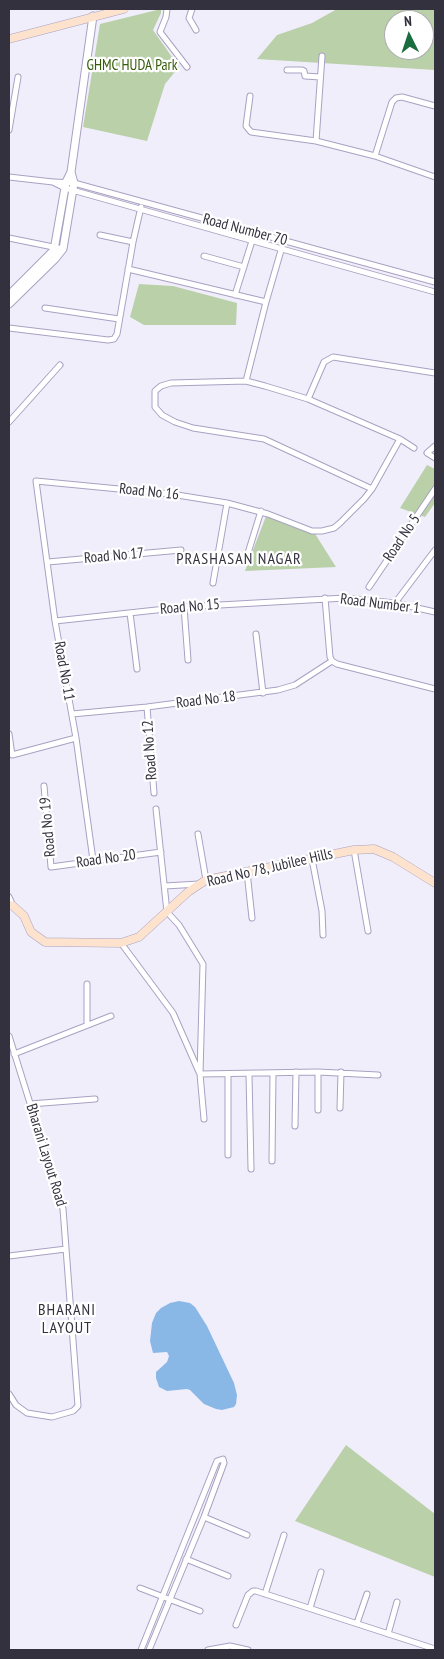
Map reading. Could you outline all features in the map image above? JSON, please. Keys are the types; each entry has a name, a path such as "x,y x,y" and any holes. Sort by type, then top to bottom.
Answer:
{"main road":[{"path":"9,39 124,9"},
{"name":"Road No 78, Jubilee Hills","path":"11,905 24,916 31,932 45,942 121,943 139,937 188,892 203,882 354,850 374,849 393,857 435,883"}],"street":[{"path":"167,9 160,32 188,67"},
{"path":"192,9 189,18 196,30"},
{"path":"9,304 56,259 72,172 94,16"},
{"path":"316,141 322,56"},
{"path":"287,70 302,70 305,76 320,77"},
{"path":"9,130 18,77"},
{"path":"250,96 246,120 248,130 262,134 316,141 375,156 435,177"},
{"path":"375,156 392,102 396,98 402,97 435,106"},
{"path":"9,177 54,182 69,186 141,210 435,292"},
{"name":"Road Number 70","path":"69,186 142,202 435,282"},
{"path":"9,328 112,339 117,334 142,202"},
{"path":"100,235 133,242"},
{"path":"9,238 59,248"},
{"path":"235,295 252,241"},
{"path":"246,381 284,241"},
{"path":"9,295 50,254 59,248"},
{"path":"204,256 244,267"},
{"path":"128,269 266,302"},
{"path":"44,308 119,319"},
{"path":"308,399 324,362 333,357 435,373"},
{"path":"9,422 60,364"},
{"path":"372,489 264,439 193,428 175,422 162,415 155,407 155,391 161,386 170,383 246,381 308,399 400,438 414,448"},
{"name":"Road No 16","path":"36,481 171,494 227,503 260,511 312,531 322,531 334,528 364,499 372,489 400,438"},
{"path":"435,446 427,453 435,458"},
{"name":"Road No 11","path":"36,481 55,621 76,738 93,860"},
{"name":"Road No 5","path":"369,587 435,490"},
{"path":"213,584 227,503"},
{"path":"248,553 260,511"},
{"name":"Road No 17","path":"48,562 181,550"},
{"path":"395,603 435,550"},
{"path":"325,598 330,657 332,661 336,664 435,689"},
{"name":"Road Number 1","path":"325,598 395,603 435,612"},
{"name":"Road No 15","path":"55,621 184,607 325,598"},
{"path":"184,607 188,660"},
{"path":"130,613 137,669"},
{"path":"256,634 263,693"},
{"name":"Road No 18","path":"72,714 263,693 295,685 332,661"},
{"name":"Road No 12","path":"147,707 154,793"},
{"path":"9,734 12,756 76,738"},
{"name":"Road No 19","path":"44,786 51,867"},
{"path":"156,808 168,912 179,925 203,964 200,1074 204,1119"},
{"path":"165,886 203,882 198,834"},
{"path":"354,850 368,931"},
{"name":"Road No 20","path":"51,867 161,852"},
{"path":"312,859 322,911 323,935"},
{"path":"247,872 252,918"},
{"path":"9,897 11,905"},
{"path":"121,943 173,1013 200,1074"},
{"path":"87,984 87,1025"},
{"path":"14,1054 111,1016"},
{"name":"Bharani Layout Road","path":"9,1036 63,1209 78,1406 74,1411 52,1417 27,1413 16,1405 9,1394"},
{"path":"200,1074 296,1072 378,1074"},
{"path":"295,1126 296,1072"},
{"path":"318,1072 318,1110"},
{"path":"340,1108 341,1072"},
{"path":"272,1073 272,1161"},
{"path":"228,1074 228,1155"},
{"path":"249,1074 251,1169"},
{"path":"30,1104 95,1098"},
{"path":"9,1256 66,1249"},
{"path":"141,1650 217,1461 223,1459 224,1464 204,1518 149,1650"},
{"path":"204,1518 247,1535"},
{"path":"265,1594 284,1535"},
{"path":"186,1559 228,1576"},
{"path":"310,1608 321,1572"},
{"path":"140,1588 200,1611"},
{"path":"236,1624 250,1593 256,1592 435,1649"},
{"path":"357,1623 368,1594"},
{"path":"388,1634 398,1602"},
{"path":"208,1650 230,1646 248,1650"}],"green space":[{"name":"GHMC HUDA Park","path":"161,9 153,30 179,67 165,84 147,141 83,127 100,24"},
{"path":"337,9 435,9 435,70 257,59 277,35 312,23"},
{"path":"139,284 173,286 237,303 236,325 144,325 130,317"},
{"path":"427,465 435,469 435,503 425,517 400,508"},
{"path":"268,511 312,529 336,567 245,571"},
{"path":"346,1445 435,1514 435,1577 295,1521"}],"water":[{"path":"179,1301 190,1303 195,1307 207,1326 234,1383 237,1395 234,1407 222,1410 216,1409 204,1404 190,1390 167,1391 159,1387 156,1372 167,1362 169,1356 167,1352 153,1353 150,1341 152,1323 156,1313 161,1308"}],"district":[{"name":"PRASHASAN NAGAR","path":"239,559"},
{"name":"BHARANI LAYOUT","path":"67,1319"}]}
